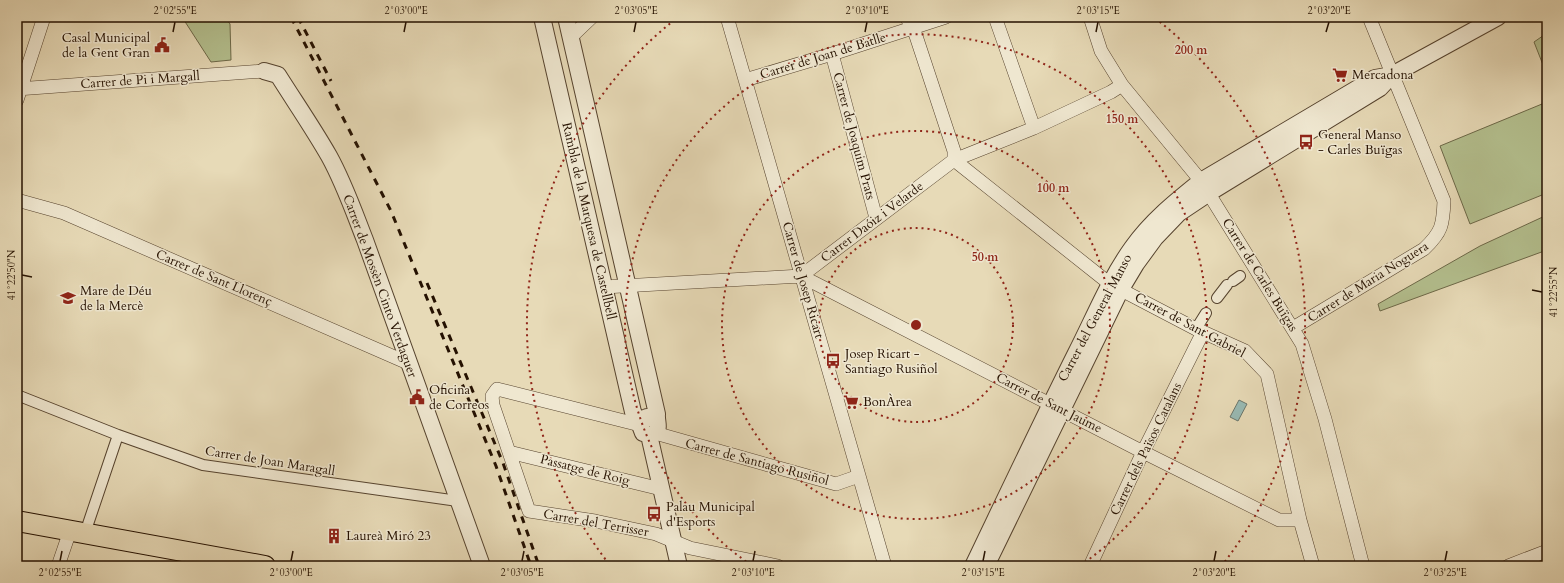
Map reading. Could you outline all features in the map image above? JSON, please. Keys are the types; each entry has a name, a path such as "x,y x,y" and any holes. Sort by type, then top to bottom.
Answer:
{"main road":[{"path":"17,521 81,528 265,566"}],"street":[{"path":"18,92 44,17"},
{"name":"Rambla de la Marquesa de Castellbell","path":"542,17 633,412 636,417 648,427 679,566"},
{"name":"Rambla de la Marquesa de Castellbell","path":"566,17 657,414 648,427"},
{"path":"570,38 592,17"},
{"name":"Carrer de Josep Ricart","path":"727,17 885,566"},
{"path":"906,17 913,28 954,151 954,160"},
{"name":"Carrer de Joan de Batlle","path":"745,80 832,54 946,17"},
{"path":"995,17 1034,128"},
{"name":"Carrer de Carles Buïgas","path":"1090,17 1100,51 1122,85 1205,187 1240,276 1293,328 1302,344 1325,419 1363,566"},
{"name":"Carrer de Maria Noguera","path":"1293,328 1424,249 1437,237 1443,221 1444,201 1369,17"},
{"name":"Carrer del General Manso","path":"973,566 1056,407 1116,287 1132,248 1153,222 1178,199 1205,187 1375,78 1392,75 1498,17"},
{"name":"Carrer de Joaquim Prats","path":"832,54 876,218"},
{"name":"Carrer de Pi i Margall","path":"18,92 264,71"},
{"name":"Carrer de Mossèn Cinto Verdaguer","path":"264,71 278,75 311,125 341,181 365,240 482,566"},
{"name":"Carrer Daóiz i Velarde","path":"801,276 954,160 1034,128 1111,92 1122,85"},
{"name":"Carrer de Sant Gabriel","path":"954,160 1116,287 1245,351 1267,374 1300,520 1313,566"},
{"name":"Carrer de Sant Llorenç","path":"17,200 64,213 408,363"},
{"path":"604,287 801,276"},
{"name":"Carrer de Sant Jaume","path":"801,276 1143,452 1279,520 1300,520"},
{"path":"1200,330 1211,306 1240,276"},
{"name":"Carrer dels Països Catalans","path":"1090,566 1200,330"},
{"name":"Carrer de Santiago Rusiñol","path":"509,452 493,405 492,396 497,389 648,427 836,484 859,476"},
{"name":"Carrer de Joan Maragall","path":"17,396 118,435 203,465 458,501"},
{"name":"Carrer del General Manso","path":"986,566 1056,407"},
{"path":"58,566 81,528 118,435"},
{"name":"Passatge de Roig","path":"509,452 661,489"},
{"name":"Carrer del Terrisser","path":"509,452 529,511 595,521 656,534 690,548 778,566"},
{"path":"1508,566 1547,551"}],"green space":[{"path":"182,17 225,17 230,24 231,60 211,62"},
{"path":"1547,33 1547,75 1534,42"},
{"path":"1542,104 1547,115 1547,193 1470,224 1440,146"},
{"path":"1547,215 1547,250 1380,311 1378,304 1480,246"}],"water":[{"path":"1239,400 1247,404 1238,421 1230,417"}],"railway":[{"path":"291,17 391,211 496,466 531,566"},
{"path":"298,17 331,81"},
{"path":"427,283 503,463 539,566"}],"place":[{"name":"Casal Municipal de la Gent Gran","path":"162,45"},
{"name":"Mercadona","path":"1340,75"},
{"name":"General Manso - Carles Buïgas","path":"1306,142"},
{"name":"Mare de Déu de la Mercè","path":"68,298"},
{"name":"Josep Ricart - Santiago Rusiñol","path":"833,361"},
{"name":"Oficina de Correos","path":"417,397"},
{"name":"BonÀrea","path":"851,402"},
{"name":"Palau Municipal d'Esports","path":"654,514"},
{"name":"Laureà Miró 23","path":"334,536"}]}
